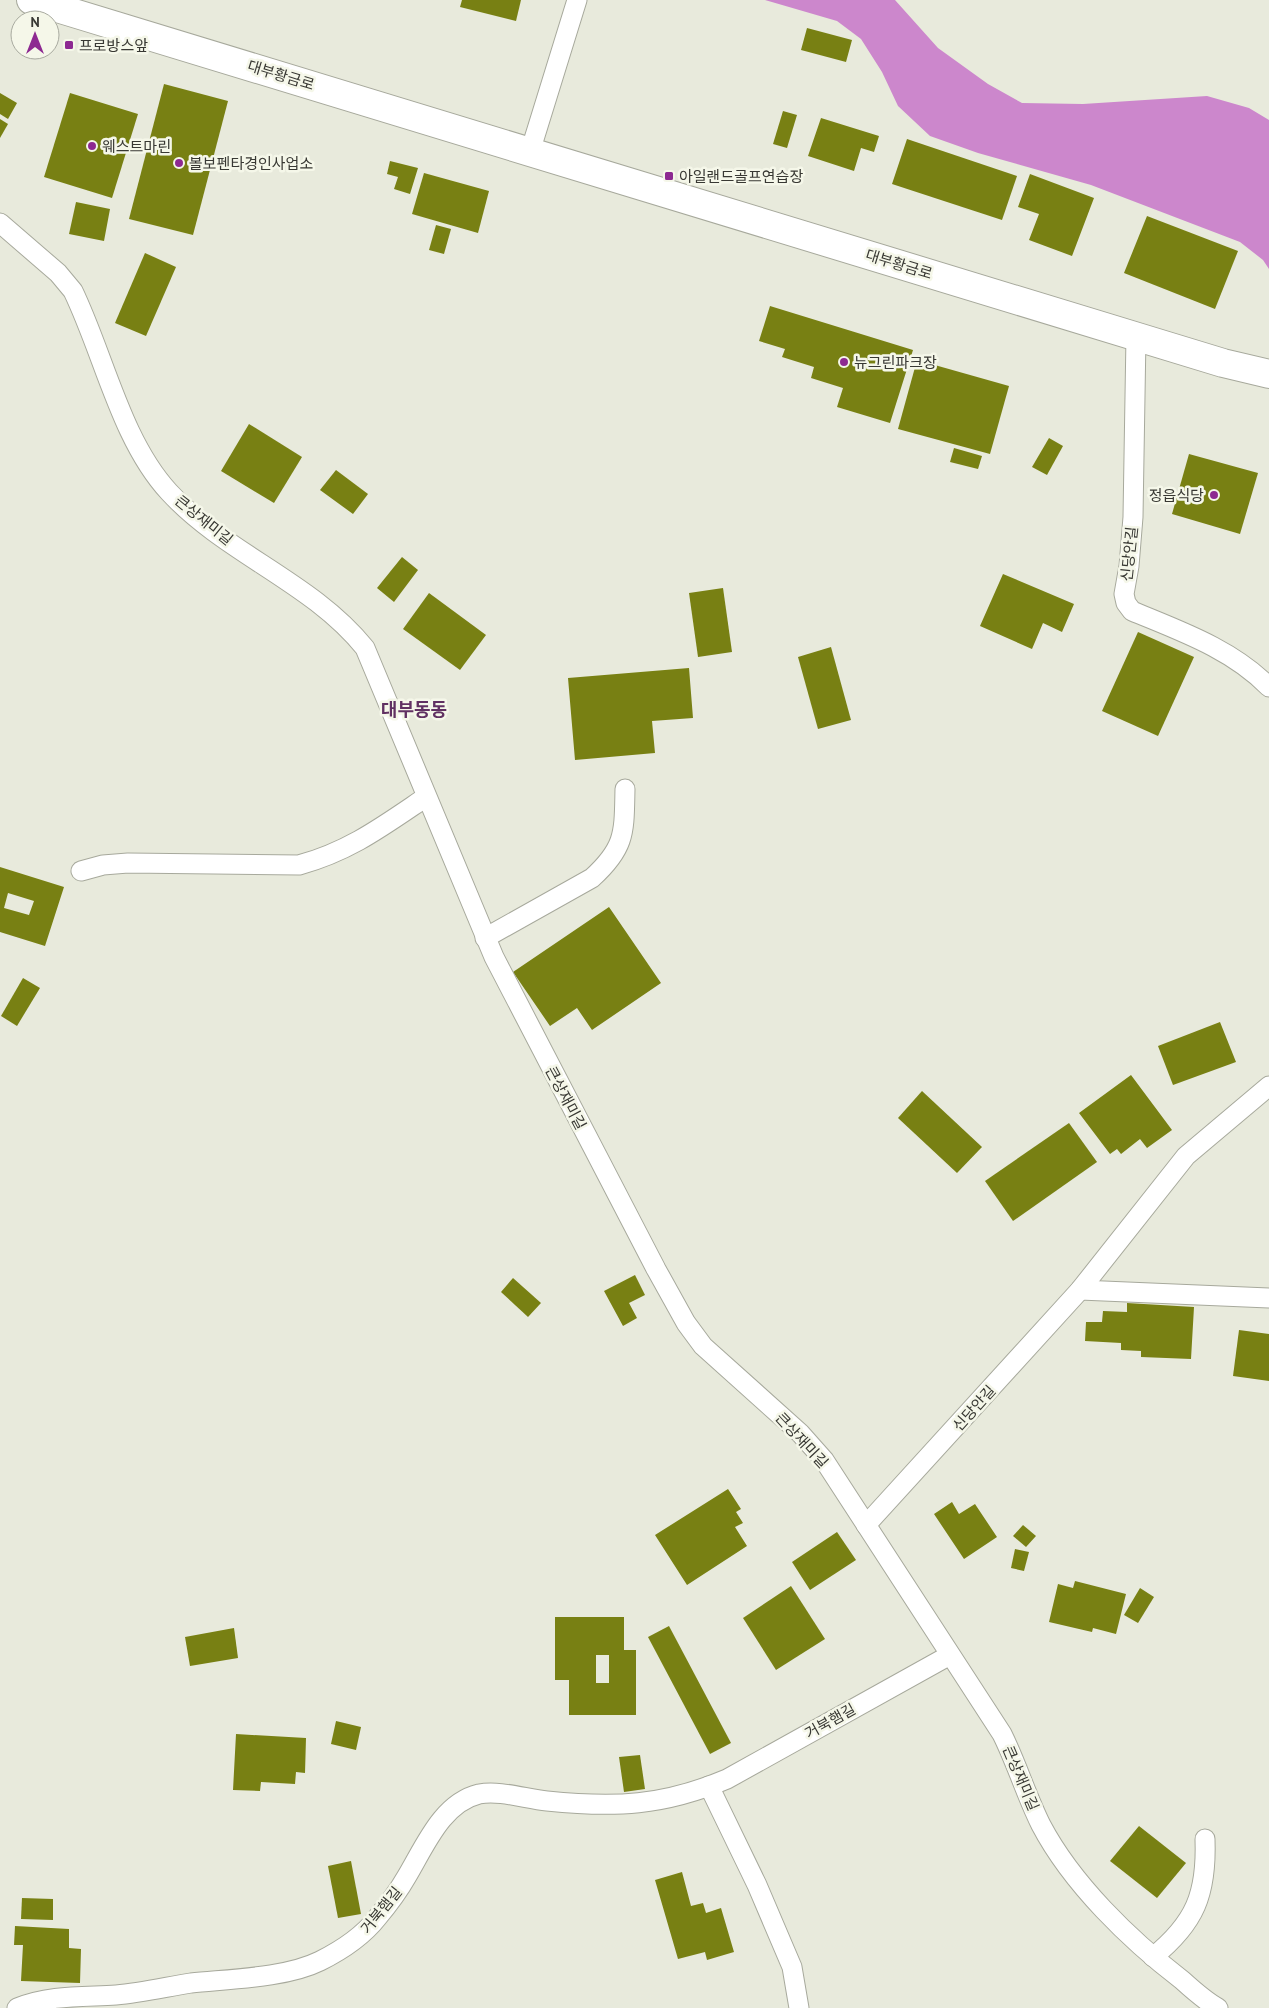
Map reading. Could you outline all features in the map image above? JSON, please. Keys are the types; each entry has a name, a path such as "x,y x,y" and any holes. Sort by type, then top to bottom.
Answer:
{"main road":[{"name":"대부황금로","path":"31,0 1224,363 1269,374"}],"lane":[{"path":"530,152 577,0"},
{"name":"큰상재미길","path":"0,223 58,273 73,291 128,426 147,461 169,492 195,516 316,601 349,628 365,648 485,938 587,1138 686,1323 704,1346 800,1433 824,1460 1002,1734 1016,1762 1027,1796 1042,1827 1067,1865 1104,1908 1153,1957 1218,2008"},
{"name":"신당안길","path":"1136,336 1133,517 1129,566 1124,594 1126,603 1132,611 1192,636 1234,658 1269,687"},
{"path":"485,938 592,878 606,865 617,851 624,832 625,789"},
{"path":"81,871 103,864 128,863 300,865 325,858 356,844 426,797"},
{"name":"신당안길","path":"866,1525 1080,1290 1186,1156 1269,1086"},
{"path":"1080,1290 1269,1298"},
{"name":"거북햄길","path":"17,2008 40,2000 130,1994 192,1983 275,1974 318,1962 350,1945 376,1920 406,1878 434,1829 451,1810 466,1799 481,1794 582,1805 623,1806 690,1794 727,1778 950,1655"},
{"path":"709,1786 757,1885 792,1967 799,2008"},
{"path":"1153,1957 1173,1940 1190,1918 1200,1893 1206,1866 1205,1839"}],"shaded area":[{"path":"765,0 895,0 938,48 988,84 1022,103 1083,104 1207,96 1249,108 1269,120 1269,269 1263,260 1240,242 1091,185 978,153 930,136 898,106 882,72 861,39 837,21"}],"building":[{"path":"462,0 521,0 516,21 460,7"},
{"path":"807,28 852,40 846,62 801,50"},
{"path":"164,84 228,101 193,235 129,219"},
{"path":"0,93 17,103 8,119 0,114"},
{"path":"70,93 138,114 112,198 44,177"},
{"path":"783,111 797,115 787,148 773,144"},
{"path":"821,118 879,136 874,152 861,148 854,171 808,156"},
{"path":"0,119 8,124 0,138"},
{"path":"907,139 1017,176 1002,220 892,184"},
{"path":"390,161 418,168 410,194 394,189 398,177 387,174"},
{"path":"424,173 489,191 478,233 412,214"},
{"path":"1030,174 1094,198 1072,256 1029,240 1039,214 1018,207"},
{"path":"76,202 110,209 104,241 69,234"},
{"path":"1147,216 1238,251 1215,309 1124,273"},
{"path":"436,225 451,229 444,254 429,250"},
{"path":"145,253 176,267 146,336 115,323"},
{"path":"770,306 913,350 890,423 837,407 843,388 811,378 814,367 782,357 785,349 759,341"},
{"path":"917,360 1009,386 990,454 898,429"},
{"path":"249,424 302,457 274,503 221,471"},
{"path":"1049,438 1063,446 1047,475 1032,467"},
{"path":"954,448 982,456 978,469 950,462"},
{"path":"1189,454 1258,473 1240,534 1172,514"},
{"path":"336,470 368,494 353,514 320,490"},
{"path":"402,557 418,570 394,602 377,588"},
{"path":"1003,574 1074,604 1062,632 1043,623 1032,649 980,626"},
{"path":"723,588 732,652 698,657 689,593"},
{"path":"429,593 486,635 460,670 403,629"},
{"path":"1138,632 1194,657 1158,736 1102,711"},
{"path":"831,647 851,720 818,729 798,657"},
{"path":"689,668 693,718 652,721 655,753 575,760 568,678"},
{"path":"0,867 64,887 45,946 0,932","holes":["8,893 34,901 29,915 4,908"]},
{"path":"609,907 661,983 592,1030 577,1008 550,1026 513,972"},
{"path":"23,978 40,988 17,1026 1,1016"},
{"path":"1220,1022 1236,1062 1173,1085 1158,1046"},
{"path":"1131,1075 1172,1130 1147,1148 1140,1139 1121,1154 1117,1149 1110,1154 1079,1113"},
{"path":"922,1091 982,1147 957,1173 898,1118"},
{"path":"1069,1123 1097,1162 1013,1221 985,1181"},
{"path":"635,1275 645,1295 629,1303 637,1318 623,1326 604,1291"},
{"path":"513,1278 541,1303 528,1317 501,1292"},
{"path":"1127,1303 1194,1307 1191,1359 1141,1357 1141,1351 1121,1350 1121,1343 1085,1341 1086,1322 1102,1322 1103,1311 1127,1312"},
{"path":"1239,1330 1269,1334 1269,1381 1233,1376"},
{"path":"728,1489 741,1509 736,1512 743,1523 735,1527 747,1546 687,1585 655,1535"},
{"path":"952,1502 959,1514 975,1504 997,1537 964,1559 934,1514"},
{"path":"1023,1525 1036,1536 1026,1547 1013,1536"},
{"path":"837,1532 856,1560 810,1590 792,1562"},
{"path":"1015,1549 1029,1552 1024,1571 1011,1568"},
{"path":"1075,1581 1126,1594 1116,1634 1093,1628 1092,1632 1049,1622 1058,1584 1073,1588"},
{"path":"791,1586 825,1639 776,1670 743,1618"},
{"path":"1140,1588 1154,1597 1138,1623 1124,1615"},
{"path":"555,1617 624,1617 624,1650 636,1650 636,1715 569,1715 569,1680 555,1680","holes":["596,1655 609,1655 609,1683 596,1683"]},
{"path":"669,1626 731,1743 710,1754 648,1637"},
{"path":"234,1628 238,1658 190,1666 185,1637"},
{"path":"336,1721 361,1727 356,1750 331,1744"},
{"path":"236,1734 306,1738 305,1773 296,1772 295,1784 261,1782 260,1791 233,1790"},
{"path":"640,1755 645,1789 624,1792 619,1757"},
{"path":"1139,1826 1186,1863 1157,1898 1110,1861"},
{"path":"351,1861 361,1914 338,1918 328,1866"},
{"path":"682,1872 691,1906 703,1903 706,1913 721,1908 734,1952 707,1960 705,1952 678,1959 655,1880"},
{"path":"22,1898 53,1899 53,1920 21,1919"},
{"path":"15,1926 69,1929 69,1948 81,1949 80,1983 21,1981 23,1945 14,1945"}],"place":[{"name":"프로방스앞","path":"69,45"},
{"name":"웨스트마린","path":"92,146"},
{"name":"볼보펜타경인사업소","path":"179,163"},
{"name":"아일랜드골프연습장","path":"669,176"},
{"name":"뉴그린파크장","path":"844,362"},
{"name":"정읍식당","path":"1214,495"}],"district":[{"name":"대부동동","path":"414,709"}]}
